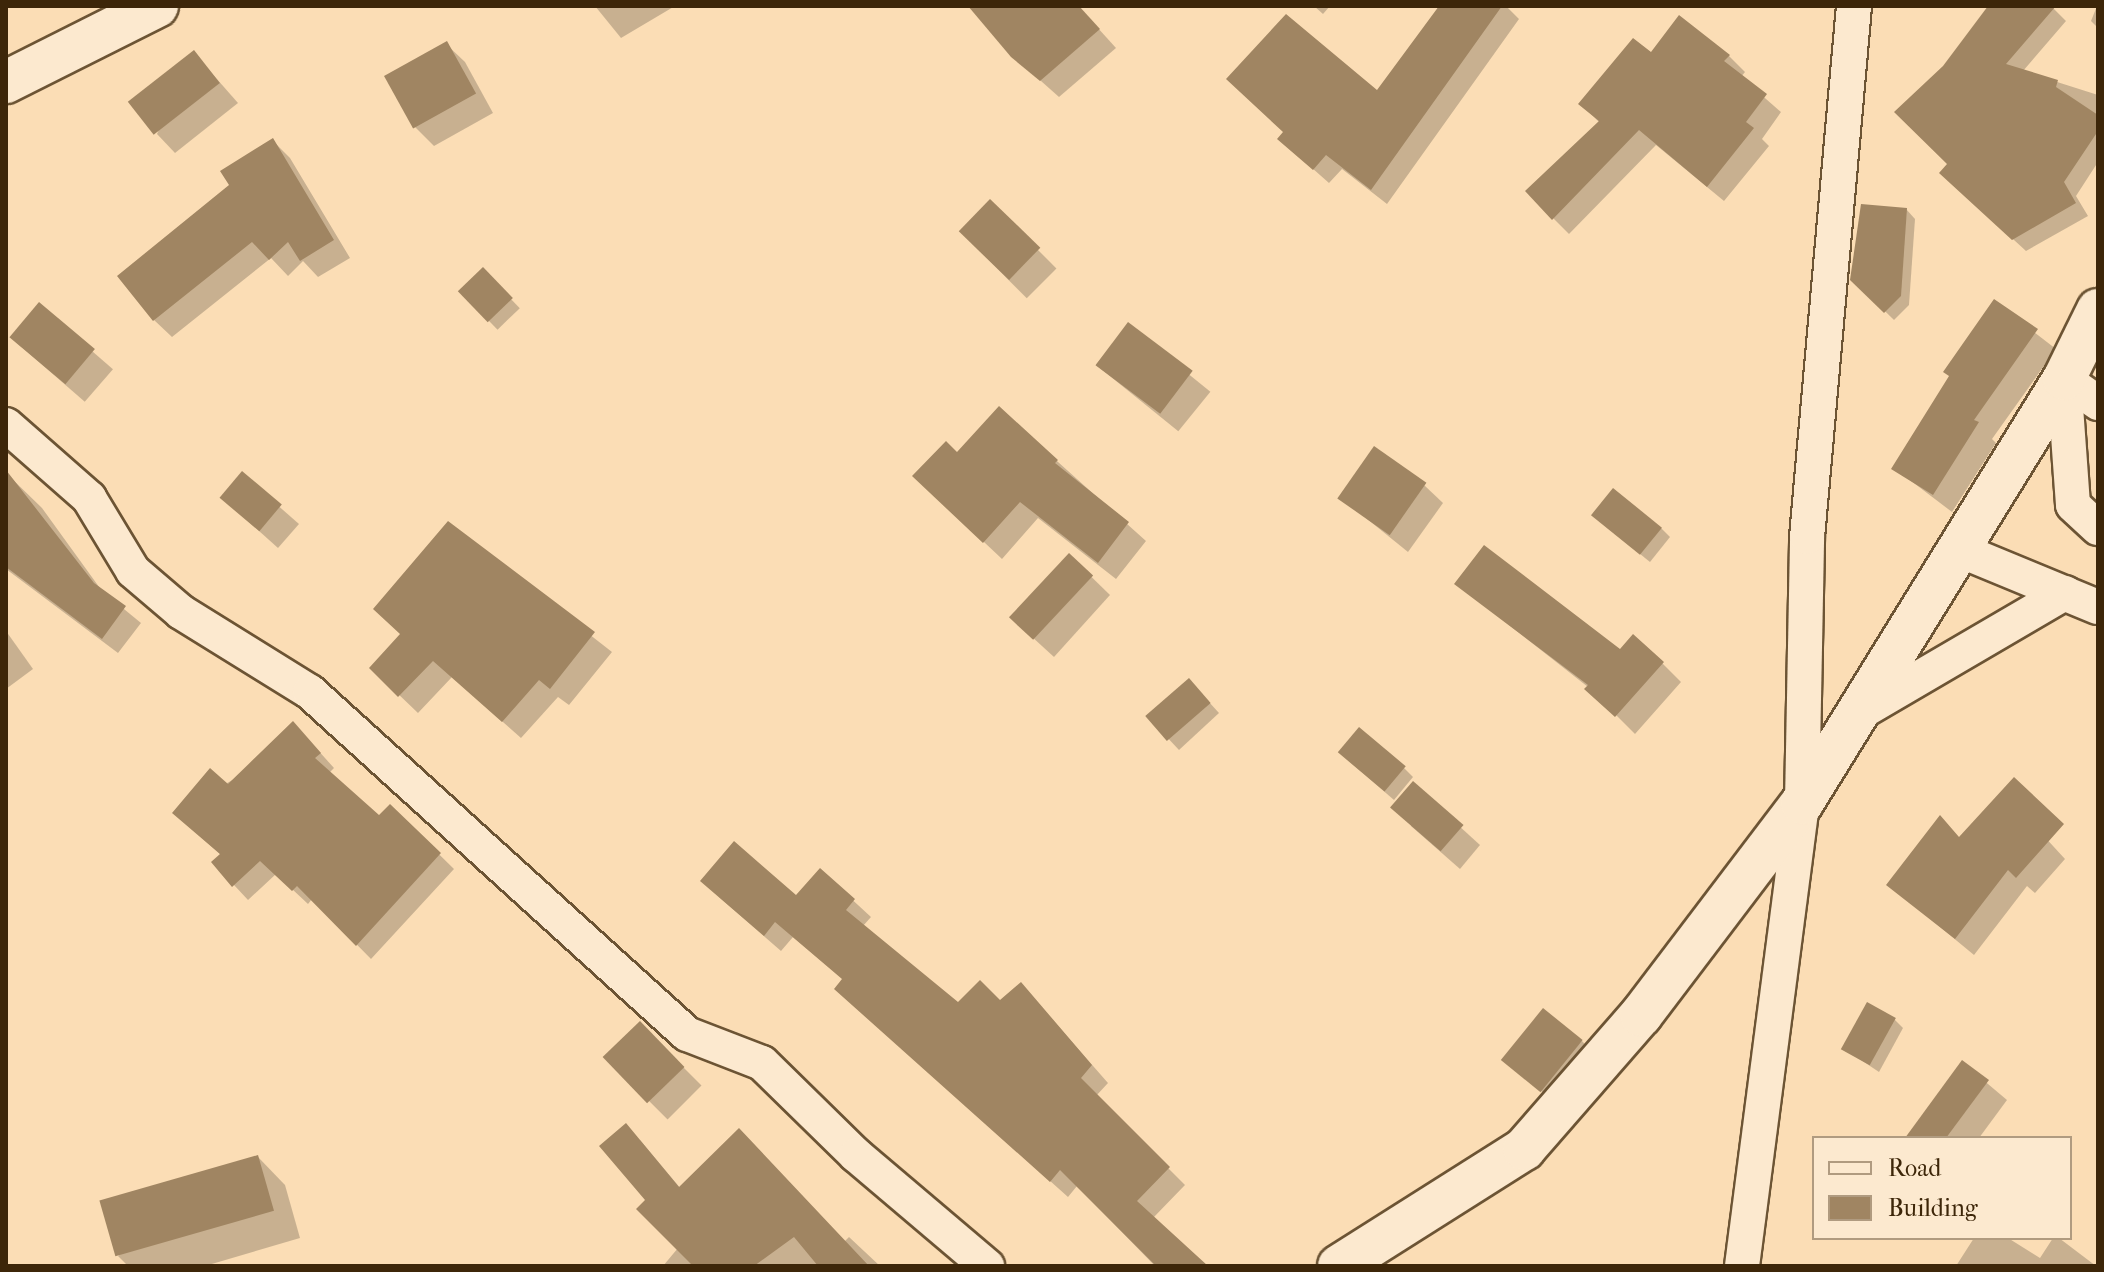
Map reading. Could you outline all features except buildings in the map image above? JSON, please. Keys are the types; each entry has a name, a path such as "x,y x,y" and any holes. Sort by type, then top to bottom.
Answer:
{"street":[{"path":"6,82 157,6"},
{"path":"1742,1266 1802,803 1807,537 1854,6"},
{"path":"1339,1266 1524,1149 1641,1015 1802,803 2064,379 2098,310"},
{"path":"2064,379 2098,403"},
{"path":"2064,379 2073,505 2098,528"},
{"path":"6,425 89,498 133,571 181,612 310,692 687,1034 762,1063 856,1155 987,1266"},
{"path":"1957,549 2098,607"},
{"path":"1856,715 2065,593"}]}
